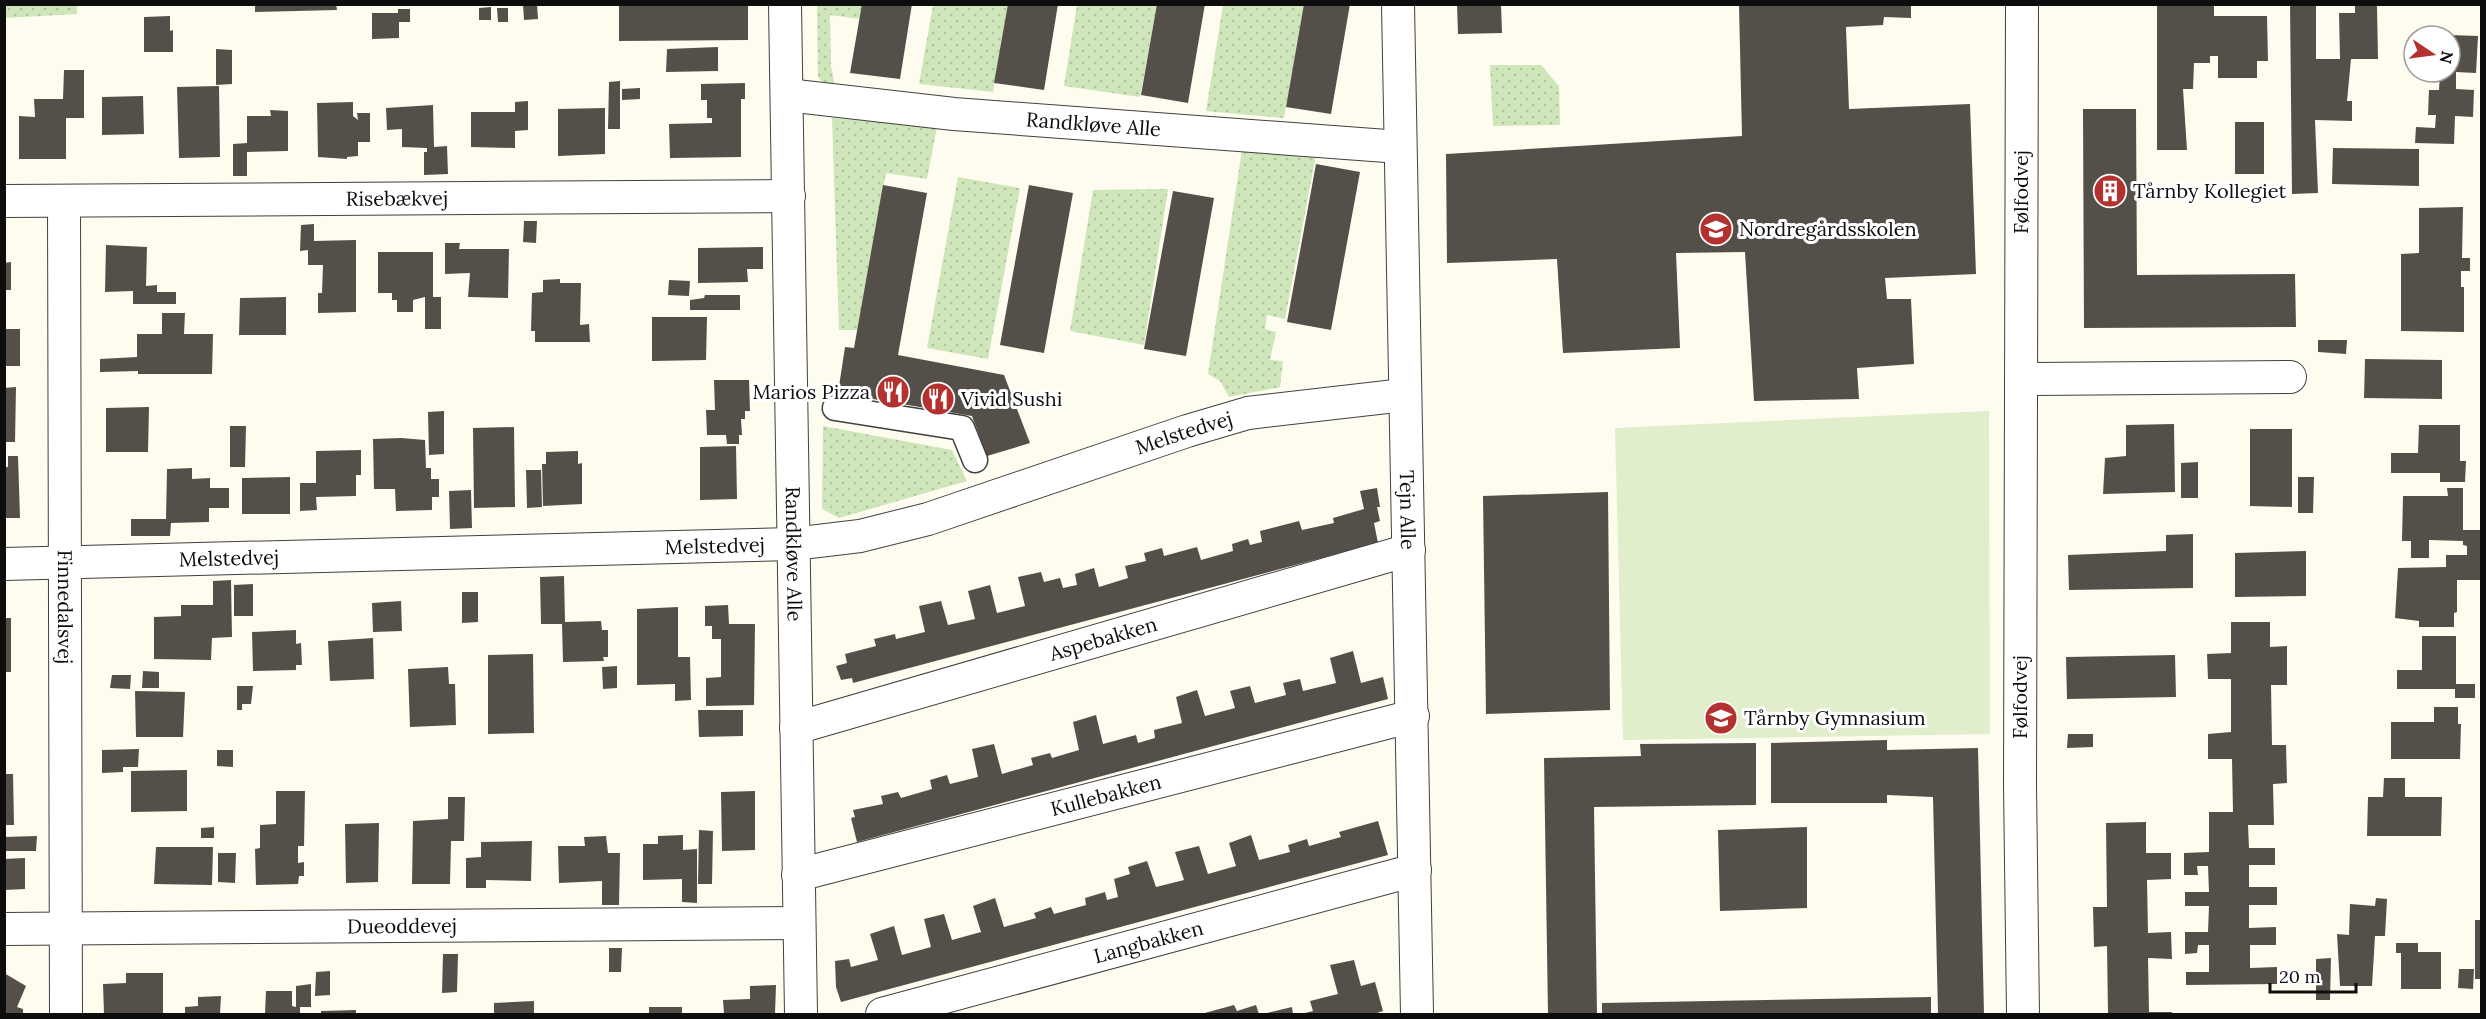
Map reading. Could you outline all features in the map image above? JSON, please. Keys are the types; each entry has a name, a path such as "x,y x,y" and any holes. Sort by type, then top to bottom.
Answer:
{"street":[{"name":"Randkløve Alle","path":"785,4 801,1014"},
{"name":"Tejn Alle","path":"1398,4 1417,1014"},
{"name":"Følfodvej","path":"2022,4 2020,786 2023,1014"},
{"name":"Randkløve Alle","path":"787,95 954,114 1400,147"},
{"name":"Risebækvej","path":"4,201 789,196"},
{"name":"Finnedalsvej","path":"64,201 66,1014"},
{"path":"2021,379 2290,377"},
{"name":"Melstedvej","path":"4,564 793,544 860,536 928,519 1186,431 1248,413 1404,395"},
{"path":"835,408 962,428 975,460"},
{"name":"Aspebakken","path":"796,728 1409,550"},
{"name":"Kullebakken","path":"798,875 1413,716"},
{"name":"Langbakken","path":"882,1014 1415,870"},
{"name":"Dueoddevej","path":"4,928 799,923"}],"green space":[{"path":"5,4 77,5 77,14 5,18"},
{"path":"817,5 862,5 860,19 830,15 831,66 835,86 825,85 818,77"},
{"path":"933,5 1008,5 993,92 919,84"},
{"path":"1077,5 1157,5 1140,97 1064,86"},
{"path":"1223,5 1304,5 1284,118 1206,111"},
{"path":"1490,65 1541,65 1559,86 1560,125 1493,126"},
{"path":"832,118 937,127 927,179 886,173 858,330 839,330"},
{"path":"1242,150 1316,155 1285,319 1267,315 1265,329 1276,332 1270,360 1283,361 1280,387 1229,397 1220,381 1208,374"},
{"path":"958,177 1020,188 988,359 927,348"},
{"path":"1168,189 1144,345 1070,331 1093,190"},
{"path":"1989,411 1990,734 1623,740 1615,428"},
{"path":"823,426 952,450 967,481 839,518 822,509"}],"building":[{"path":"255,4 336,4 337,10 255,12"},
{"path":"523,4 537,4 538,19 524,20"},
{"path":"619,4 748,4 748,40 619,41"},
{"path":"862,4 912,4 900,79 850,73"},
{"path":"1008,4 1058,4 1044,90 994,83"},
{"path":"1157,4 1205,4 1188,103 1141,95"},
{"path":"1304,4 1350,4 1331,114 1286,107"},
{"path":"1457,4 1501,4 1502,33 1458,34"},
{"path":"2157,4 2214,4 2214,16 2267,16 2268,61 2257,61 2257,78 2218,78 2218,56 2210,56 2210,63 2194,63 2193,89 2183,89 2187,150 2157,150"},
{"path":"2290,4 2316,4 2316,59 2340,59 2339,13 2355,13 2355,6 2377,6 2378,59 2351,59 2347,101 2352,101 2352,121 2315,120 2318,193 2292,194"},
{"path":"1739,5 1911,5 1911,18 1884,17 1883,25 1846,27 1849,109 1970,104 1976,274 1885,278 1887,299 1911,299 1914,364 1857,368 1859,399 1754,401 1745,252 1676,253 1680,348 1563,353 1557,259 1447,263 1446,154 1742,136"},
{"path":"491,7 491,20 479,20 479,8"},
{"path":"497,8 508,8 508,22 498,22"},
{"path":"398,9 410,9 410,22 399,22 399,38 372,39 372,13 398,13"},
{"path":"170,16 170,31 173,30 173,52 144,52 144,17"},
{"path":"2462,35 2478,36 2476,73 2462,72"},
{"path":"718,47 718,71 666,72 667,49"},
{"path":"216,49 232,50 232,84 216,85"},
{"path":"64,70 84,70 84,118 66,118 66,159 19,159 19,116 35,117 34,99 63,99"},
{"path":"620,81 620,129 608,129 609,82"},
{"path":"745,83 745,99 741,99 741,157 670,158 669,124 712,123 712,118 707,118 707,100 701,100 701,84"},
{"path":"2439,84 2456,84 2456,89 2474,90 2473,117 2455,116 2454,144 2415,143 2416,127 2435,128 2436,115 2428,115 2429,90 2439,90"},
{"path":"219,86 220,157 179,158 177,87"},
{"path":"640,88 640,99 622,100 622,89"},
{"path":"143,96 144,134 102,135 102,97"},
{"path":"528,101 528,130 515,131 515,148 471,147 471,112 515,112 515,102"},
{"path":"353,102 353,116 358,120 357,113 370,113 370,142 358,142 358,156 347,157 347,159 318,157 317,103"},
{"path":"433,105 434,147 447,146 448,174 424,175 424,152 427,152 427,148 402,147 402,129 387,130 386,108"},
{"path":"605,108 605,154 558,156 558,109"},
{"name":"Tårnby Kollegiet","path":"2083,109 2136,109 2137,275 2295,274 2296,327 2084,328"},
{"path":"270,110 288,111 288,151 247,152 247,176 233,176 233,144 247,143 247,116 271,116"},
{"path":"2235,122 2264,122 2264,174 2235,174"},
{"path":"2333,148 2419,149 2419,186 2332,184"},
{"path":"1316,164 1360,172 1331,330 1287,322"},
{"path":"883,185 927,193 898,355 1004,375 1030,443 987,456 972,416 838,393 845,347 854,348"},
{"path":"1029,185 1073,193 1044,353 1000,345"},
{"path":"1173,191 1214,198 1186,356 1144,349"},
{"path":"2463,207 2462,258 2470,258 2470,271 2461,271 2461,287 2464,287 2464,332 2401,331 2401,254 2419,253 2419,208"},
{"path":"524,221 537,221 536,243 523,242"},
{"path":"314,224 314,241 356,240 356,312 318,313 318,293 322,293 323,265 308,265 308,250 300,251 301,225"},
{"path":"445,243 460,243 459,249 509,249 508,298 468,297 470,273 445,274"},
{"path":"106,245 147,247 146,286 157,285 157,292 176,292 176,304 133,304 133,291 105,292"},
{"path":"763,247 763,269 747,269 748,282 698,283 698,248"},
{"path":"378,252 433,252 433,297 441,297 441,329 425,329 425,297 413,300 413,312 397,312 397,300 392,300 392,293 378,293"},
{"path":"11,262 11,290 4,290 4,263"},
{"path":"560,279 560,283 581,283 580,325 589,324 590,342 535,342 535,331 531,331 532,293 543,292 543,280"},
{"path":"669,280 690,281 689,296 668,295"},
{"path":"705,295 740,295 740,310 690,310 690,300 704,298"},
{"path":"286,297 286,335 239,335 240,298"},
{"path":"162,313 185,313 184,334 213,334 212,374 100,372 100,359 137,357 137,334 162,334"},
{"path":"652,317 707,317 706,360 652,361"},
{"path":"4,329 20,329 20,366 4,366"},
{"path":"2318,340 2347,340 2346,354 2318,352"},
{"path":"2365,359 2442,360 2442,399 2364,398"},
{"path":"714,380 749,380 750,411 745,411 745,419 741,419 742,435 739,435 739,444 727,444 726,435 707,435 706,410 715,410"},
{"path":"16,387 15,442 4,442 4,388"},
{"path":"149,407 148,452 106,452 106,408"},
{"path":"444,411 444,454 429,455 428,412"},
{"path":"2174,424 2175,492 2103,494 2105,458 2126,456 2126,425"},
{"path":"2419,425 2460,425 2460,461 2466,461 2465,482 2440,482 2440,473 2391,473 2391,453 2418,453"},
{"path":"230,426 246,426 245,467 230,467"},
{"path":"514,427 515,507 474,508 473,428"},
{"path":"2250,429 2292,429 2292,507 2250,506"},
{"path":"373,439 425,440 426,468 431,468 431,479 439,479 439,497 432,497 432,510 396,511 395,489 374,489"},
{"path":"736,446 737,499 700,500 700,447"},
{"path":"361,450 361,475 356,475 356,496 316,497 317,510 300,511 300,483 316,483 316,451"},
{"path":"578,451 578,464 582,463 582,504 543,506 542,464 546,464 546,452"},
{"path":"8,456 18,456 20,518 4,518 4,467 8,467"},
{"path":"2198,462 2198,498 2181,498 2181,463"},
{"path":"192,468 192,479 210,478 210,488 229,488 229,508 209,508 209,522 171,523 170,536 131,536 131,519 166,519 167,469"},
{"path":"526,470 541,470 542,507 527,508"},
{"path":"290,477 290,514 242,514 242,478"},
{"path":"2298,477 2314,477 2313,513 2298,513"},
{"path":"1377,488 1380,521 1374,523 1378,543 853,683 852,678 841,680 836,666 847,663 845,654 876,646 874,639 895,634 896,639 925,632 919,606 941,601 948,625 975,619 968,591 990,585 997,613 1025,606 1018,577 1041,572 1044,582 1060,578 1063,588 1077,585 1075,574 1094,568 1099,587 1128,578 1125,566 1146,561 1144,553 1162,548 1164,556 1197,547 1201,560 1233,551 1232,544 1248,539 1250,545 1262,542 1260,531 1299,521 1302,530 1334,523 1333,518 1364,509 1360,491"},
{"path":"2447,488 2463,488 2463,530 2482,530 2482,580 2457,580 2457,612 2454,613 2454,627 2419,627 2419,621 2395,618 2398,568 2446,567 2446,555 2467,555 2467,546 2463,545 2463,541 2429,540 2429,558 2411,558 2411,541 2402,541 2403,496 2448,496"},
{"path":"471,490 472,528 450,529 449,491"},
{"path":"1608,492 1610,710 1486,714 1483,496"},
{"path":"2193,534 2193,588 2069,590 2068,555 2166,551 2166,535"},
{"path":"2306,551 2306,596 2235,597 2235,553"},
{"path":"564,576 565,622 601,621 602,630 608,630 608,657 603,657 604,661 563,662 562,624 541,624 540,577"},
{"path":"231,580 232,637 212,638 211,660 154,659 154,617 181,616 181,605 213,605 213,581"},
{"path":"253,584 253,616 234,616 234,585"},
{"path":"462,592 478,592 478,622 462,623"},
{"path":"401,601 402,631 373,632 372,603"},
{"path":"728,605 729,624 755,624 754,705 706,706 706,678 721,677 721,639 712,639 712,626 705,626 705,606"},
{"path":"678,607 678,657 690,657 691,700 675,701 675,684 637,685 637,609"},
{"path":"4,618 11,618 11,672 4,672"},
{"path":"2231,622 2270,622 2270,647 2287,646 2287,685 2271,685 2272,745 2286,745 2287,783 2273,784 2274,825 2248,825 2249,848 2275,848 2275,865 2249,865 2249,887 2277,887 2277,905 2249,905 2249,928 2276,927 2276,945 2250,945 2250,968 2277,967 2277,984 2186,985 2186,972 2209,972 2209,945 2198,945 2197,953 2185,954 2185,932 2208,932 2209,906 2185,906 2185,892 2209,892 2208,866 2197,866 2198,875 2184,875 2184,853 2209,852 2209,812 2233,812 2232,759 2208,759 2208,734 2231,732 2231,679 2208,679 2207,654 2231,653"},
{"path":"296,630 296,644 301,643 302,665 296,665 296,670 253,671 252,632"},
{"path":"2422,636 2456,636 2456,684 2475,684 2475,698 2455,698 2455,689 2397,689 2397,670 2422,670"},
{"path":"373,638 374,679 330,681 328,641"},
{"path":"1353,651 1361,683 1383,677 1388,699 857,842 851,818 855,817 853,810 883,804 881,796 898,792 901,798 932,789 930,780 947,775 950,784 978,777 972,749 994,744 1002,774 1033,765 1031,758 1050,753 1052,758 1079,750 1073,722 1096,715 1103,744 1136,735 1138,743 1155,738 1154,730 1182,723 1176,697 1197,690 1205,716 1235,708 1230,691 1250,686 1255,703 1286,695 1283,683 1300,679 1303,691 1336,683 1330,658"},
{"path":"533,654 534,733 488,734 488,655"},
{"path":"2175,655 2176,697 2067,699 2066,657"},
{"path":"617,666 617,688 603,689 602,667"},
{"path":"448,667 449,684 455,684 456,725 410,727 408,669"},
{"path":"143,671 159,672 159,688 142,688"},
{"path":"112,675 131,675 130,689 110,688"},
{"path":"237,686 253,686 251,704 242,704 242,710 237,710"},
{"path":"135,691 185,692 183,737 136,737"},
{"path":"2434,707 2458,707 2458,724 2461,724 2460,759 2391,759 2391,722 2434,722"},
{"path":"698,710 743,710 743,736 699,737"},
{"path":"2068,734 2093,734 2093,747 2067,748"},
{"path":"1887,740 1887,750 1978,748 1984,1014 1938,1014 1933,797 1887,795 1887,803 1771,803 1771,743"},
{"path":"1756,743 1756,805 1594,807 1597,1014 1548,1014 1544,758 1641,756 1640,744"},
{"path":"139,749 138,767 123,767 123,772 102,773 102,750"},
{"path":"217,750 233,750 233,767 217,766"},
{"path":"187,770 187,811 131,812 131,771"},
{"path":"4,774 13,774 14,825 4,825"},
{"path":"2384,778 2405,778 2405,797 2442,797 2441,836 2367,836 2368,797 2383,797"},
{"path":"276,791 305,791 304,846 298,846 298,863 304,862 304,876 299,876 298,884 256,885 255,849 260,848 260,825 276,824"},
{"path":"755,791 755,850 722,851 721,792"},
{"path":"448,797 465,797 464,841 451,841 450,884 412,884 413,821 448,819"},
{"path":"1378,821 1388,855 841,1002 836,987 835,961 849,959 851,967 878,960 870,934 894,926 902,955 931,947 924,919 944,914 952,940 981,932 973,906 995,898 1004,927 1036,918 1034,913 1051,907 1054,914 1086,905 1085,898 1105,892 1107,900 1118,897 1114,879 1130,874 1128,867 1147,861 1156,887 1184,880 1175,852 1199,846 1208,874 1236,866 1229,843 1251,835 1259,860 1290,852 1288,845 1307,839 1309,846 1341,837 1339,832"},
{"path":"2146,822 2146,853 2171,853 2171,879 2147,880 2148,933 2171,932 2172,959 2148,958 2149,1012 2172,1012 2172,1014 2108,1014 2107,946 2094,947 2093,907 2107,907 2106,823"},
{"path":"379,823 378,882 346,883 345,824"},
{"path":"214,827 214,838 201,838 201,828"},
{"path":"1807,827 1807,908 1720,911 1718,830"},
{"path":"699,830 713,831 712,884 698,884"},
{"path":"683,835 683,850 697,849 697,903 682,902 682,879 643,880 643,844 658,844 658,836"},
{"path":"37,836 36,851 4,851 4,837"},
{"path":"606,836 608,853 620,853 619,905 602,905 602,881 559,883 558,846 585,846 584,837"},
{"path":"532,841 531,881 486,880 486,888 466,888 466,858 481,857 481,842"},
{"path":"156,847 213,847 212,885 154,884"},
{"path":"218,853 236,853 235,883 218,882"},
{"path":"25,858 25,889 4,890 4,859"},
{"path":"2376,898 2387,899 2385,936 2375,936 2372,986 2340,986 2337,934 2349,935 2350,904 2375,906"},
{"path":"2475,920 2482,920 2482,979 2475,979"},
{"path":"2396,943 2418,943 2418,952 2441,952 2441,989 2401,989 2401,953 2396,953"},
{"path":"609,948 622,948 621,972 609,972"},
{"path":"443,954 458,954 457,992 442,993"},
{"path":"2331,958 2330,1000 2316,1000 2316,959"},
{"path":"1354,960 1361,986 1375,982 1383,1011 1374,1014 1301,1014 1313,1011 1310,1001 1338,994 1330,965"},
{"path":"2459,969 2474,969 2473,989 2458,988"},
{"path":"330,971 330,995 315,996 316,972"},
{"path":"4,973 26,986 17,1007 23,1009 23,1014 4,1014"},
{"path":"126,973 163,973 163,1014 104,1014 103,984 126,983"},
{"path":"311,984 311,1007 300,1007 300,1014 265,1014 266,991 292,991 292,1006 296,1007 296,986"},
{"path":"776,985 775,1014 724,1014 723,1000 750,999 750,986"},
{"path":"221,996 220,1014 185,1014 185,1007 198,1006 198,997"},
{"path":"1931,997 1931,1014 1602,1014 1602,1003"},
{"path":"534,1001 534,1014 494,1014 494,1003"},
{"path":"1234,1005 1237,1011 1256,1005 1259,1014 1201,1014"},
{"path":"649,1007 682,1007 682,1014 649,1014"},
{"path":"1292,1007 1293,1014 1263,1014"},
{"path":"356,1010 356,1014 321,1014 321,1011"}],"place":[{"name":"Tårnby Kollegiet","path":"2110,191"},
{"name":"Nordregårdsskolen","path":"1716,229"},
{"name":"Marios Pizza","path":"893,392"},
{"name":"Vivid Sushi","path":"938,399"},
{"name":"Tårnby Gymnasium","path":"1721,718"}]}
